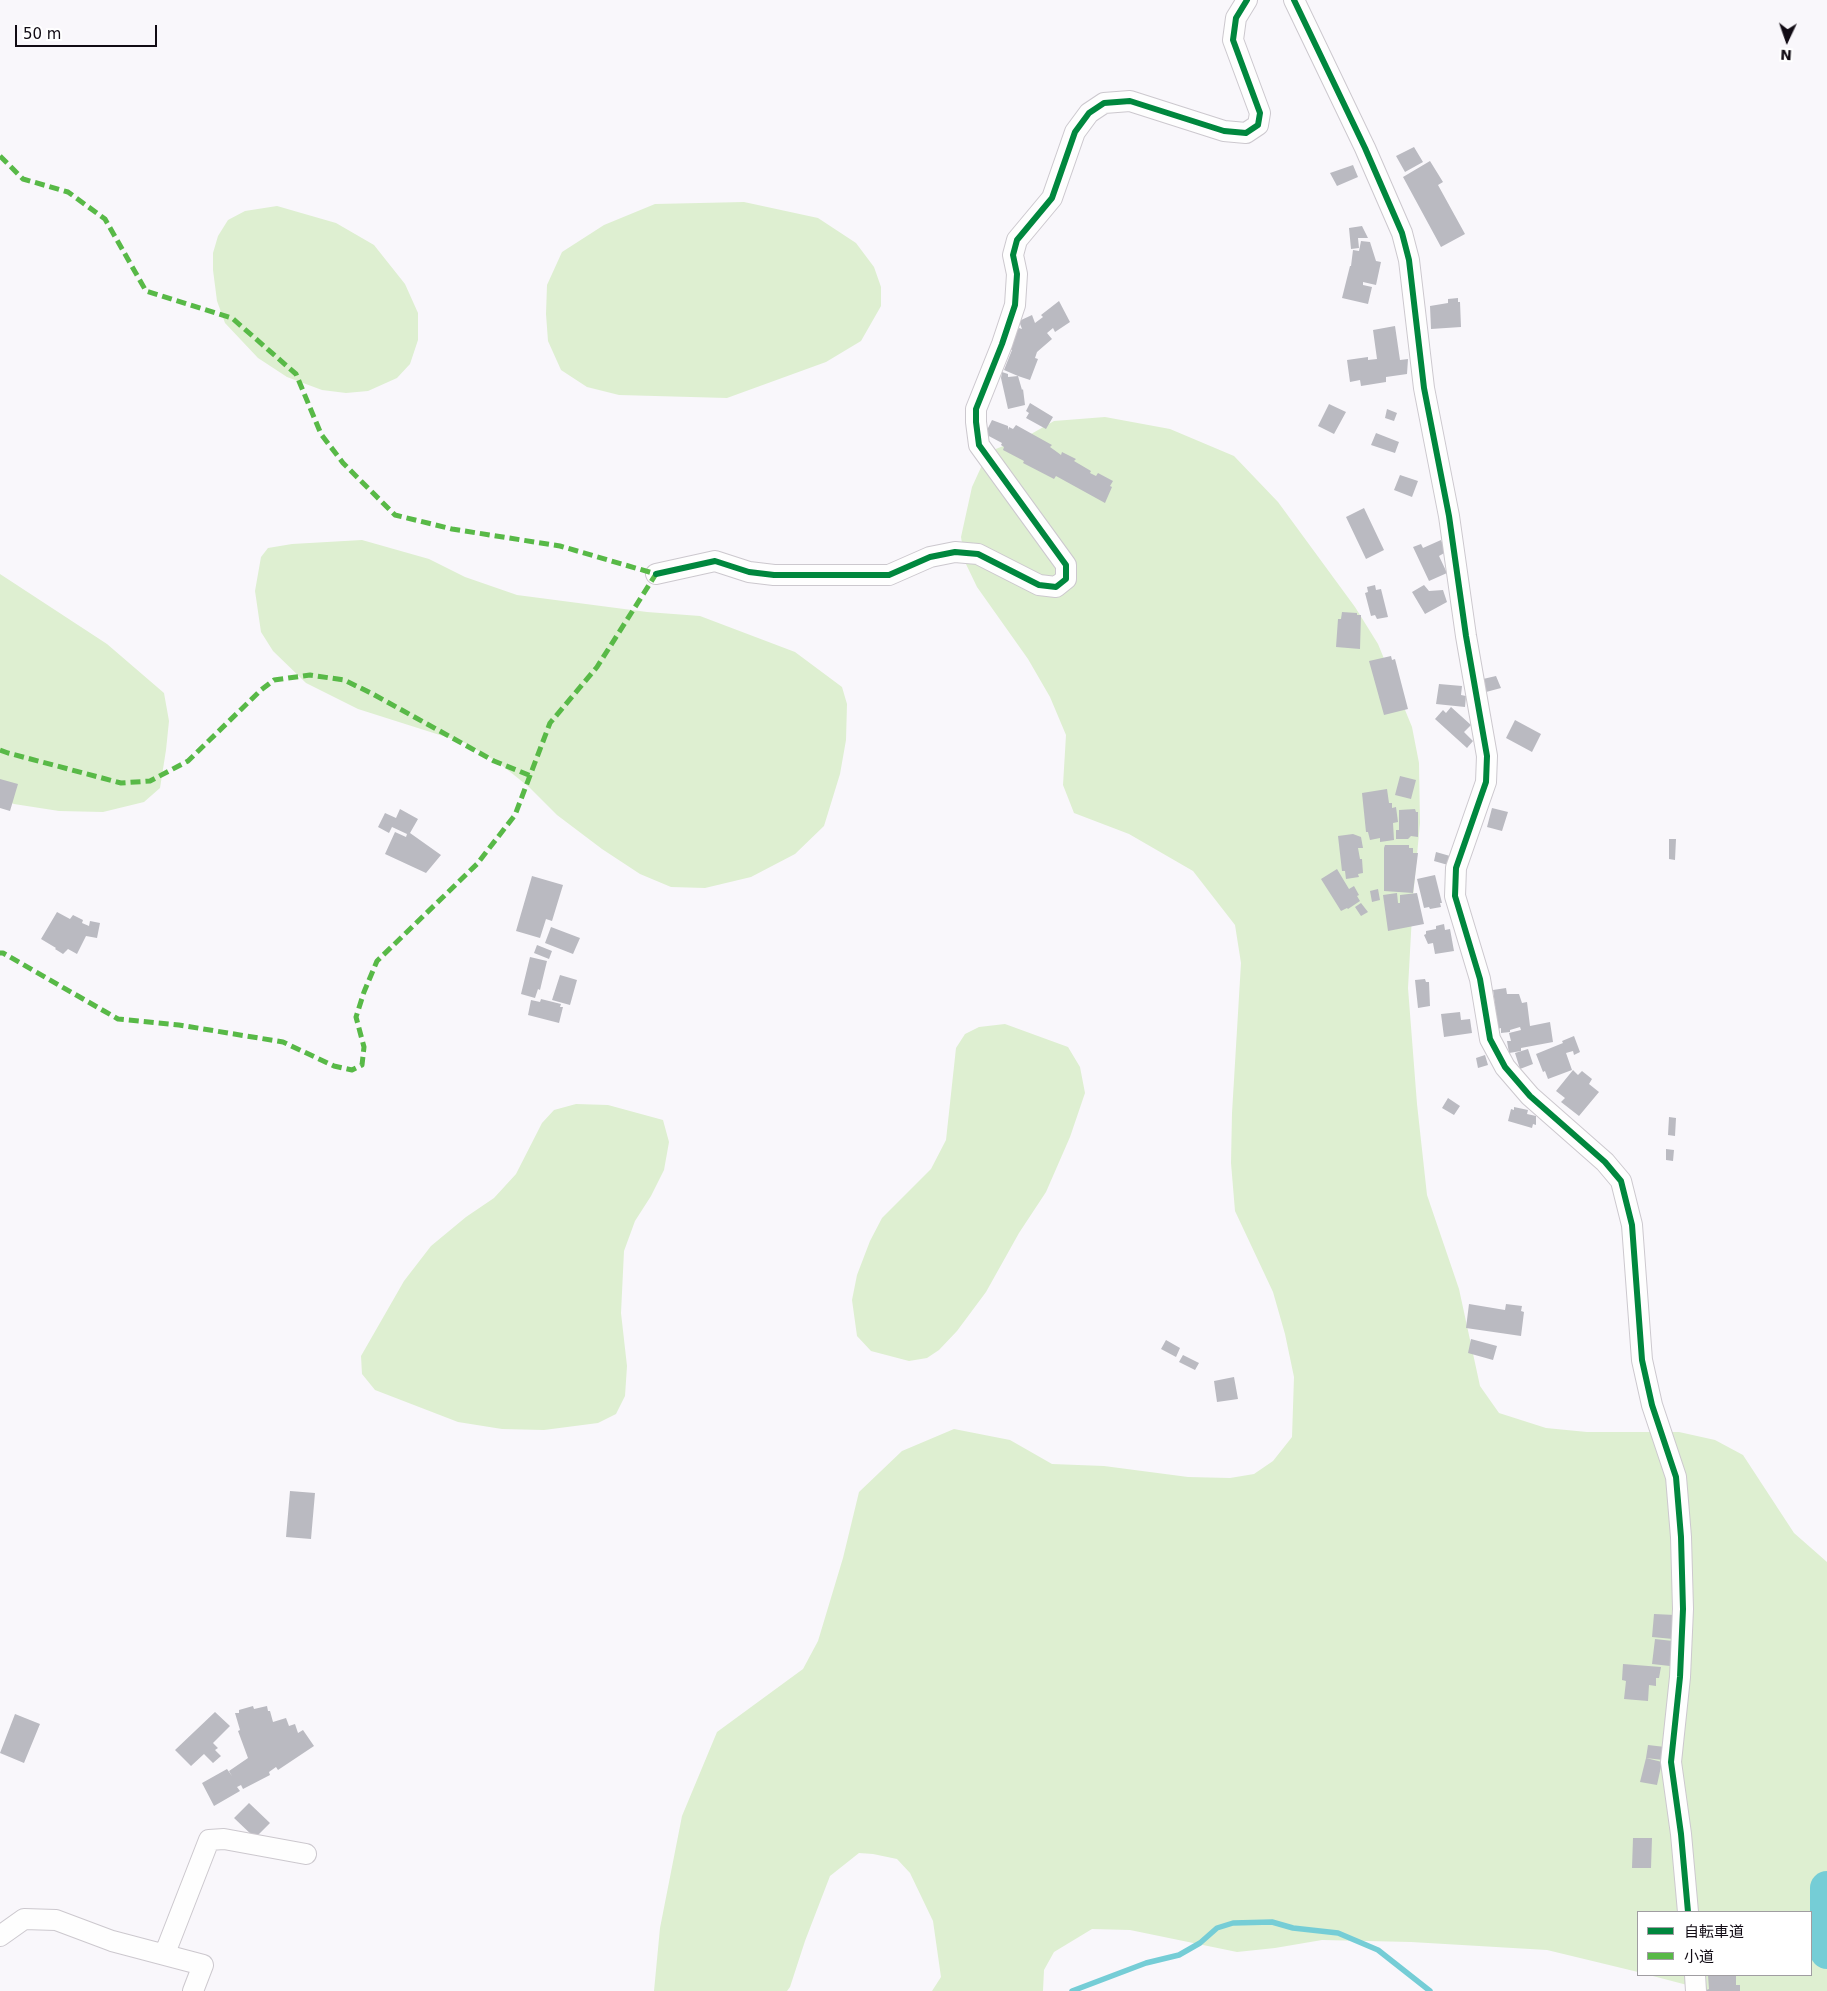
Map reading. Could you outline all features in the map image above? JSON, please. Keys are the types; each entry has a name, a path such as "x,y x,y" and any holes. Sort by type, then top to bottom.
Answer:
{"street":[{"path":"656,574 715,561 749,572 774,576 889,575 930,556 955,552 978,554 1039,585 1056,588 1066,579 1066,564 979,445 976,409 1002,344 1015,304 1017,274 1012,256 1017,240 1052,198 1075,132 1089,113 1104,103 1130,101 1224,131 1246,133 1258,125 1260,113 1233,40 1236,18 1247,0"},
{"path":"1294,0 1365,148 1402,234 1409,260 1424,388 1449,516 1466,636 1488,756 1486,782 1456,868 1455,896 1480,979 1490,1040 1505,1068 1530,1096 1605,1162 1621,1181 1632,1225 1642,1360 1652,1405 1676,1477 1681,1537 1683,1609 1680,1677 1671,1762 1682,1834 1688,1911"},
{"path":"165,1953 209,1840 224,1839 306,1854"},
{"path":"0,1936 24,1919 56,1920 112,1940 165,1953 203,1965 193,1991"},
{"path":"1695,1976 1696,1991"}],"green space":[{"path":"744,202 818,218 856,243 874,267 881,287 881,306 861,341 826,362 727,398 619,395 587,387 561,370 548,341 546,314 547,285 562,252 604,225 655,204"},
{"path":"277,206 336,223 374,245 405,284 418,313 418,340 410,364 397,378 368,391 346,393 322,390 287,377 258,358 225,323 217,301 213,270 213,253 218,236 228,220 245,211"},
{"path":"1105,417 1170,429 1234,456 1278,502 1355,607 1378,644 1412,727 1419,763 1420,823 1413,897 1408,988 1417,1104 1427,1195 1459,1289 1480,1386 1499,1413 1546,1428 1587,1432 1679,1432 1715,1440 1743,1455 1794,1533 1827,1562 1827,1991 1710,1991 1653,1976 1812,1976 1812,1911 1637,1911 1637,1972 1547,1950 1411,1942 1322,1940 1237,1952 1130,1930 1092,1929 1054,1952 1044,1970 1043,1991 932,1991 941,1977 933,1921 910,1873 897,1859 859,1853 830,1876 787,1991 654,1991 660,1928 682,1816 717,1732 803,1669 818,1641 843,1558 859,1492 902,1451 954,1429 1010,1440 1052,1464 1104,1466 1188,1477 1230,1478 1254,1474 1273,1461 1292,1437 1294,1377 1285,1334 1273,1292 1235,1211 1231,1163 1232,1113 1241,963 1235,925 1193,871 1129,834 1074,813 1063,785 1066,735 1050,697 1028,659 977,587 965,562 961,537 972,487 988,452 1024,438 1054,421"},
{"path":"362,540 429,559 465,577 517,595 647,612 700,616 795,652 842,687 847,704 846,740 840,774 824,826 795,854 751,877 705,888 671,887 640,874 602,849 557,815 529,787 499,763 465,743 358,709 306,683 273,651 261,632 255,591 261,557 268,548 292,544"},
{"path":"0,574 107,644 164,693 169,721 160,788 144,802 103,812 59,811 14,804 0,798"},
{"path":"1005,1024 1068,1047 1080,1067 1085,1093 1070,1137 1046,1192 1019,1233 986,1292 957,1331 939,1350 927,1358 909,1361 871,1351 857,1336 852,1300 857,1275 870,1241 882,1218 931,1169 946,1140 956,1048 965,1034 979,1027"},
{"path":"576,1104 608,1105 663,1120 669,1142 664,1170 651,1196 635,1221 624,1251 621,1313 627,1366 625,1396 616,1414 598,1423 544,1430 502,1429 458,1422 375,1390 362,1374 361,1356 404,1281 431,1246 466,1217 494,1198 516,1174 542,1123 554,1110"}],"building":[{"path":"1414,147 1423,162 1405,172 1396,156"},
{"path":"1430,161 1443,182 1438,185 1465,234 1441,247 1403,177"},
{"path":"1353,165 1358,177 1337,186 1330,173"},
{"path":"1362,226 1368,238 1358,238 1359,248 1351,249 1349,228"},
{"path":"1361,241 1370,242 1376,261 1381,262 1376,285 1363,282 1363,285 1372,287 1368,304 1342,298 1351,266 1353,250 1359,251"},
{"path":"1458,298 1458,302 1460,302 1461,327 1431,329 1430,306 1448,303 1448,299"},
{"path":"1059,301 1070,322 1055,332 1053,328 1047,333 1052,339 1037,352 1035,358 1038,359 1030,380 1004,370 1012,350 1009,349 1011,339 1019,328 1022,329 1019,321 1032,315 1035,323 1043,317 1041,315"},
{"path":"1395,326 1400,360 1408,359 1407,374 1386,377 1386,382 1361,386 1360,380 1350,382 1347,360 1368,357 1368,360 1377,359 1373,330"},
{"path":"1002,372 1008,374 1008,377 1018,376 1023,389 1025,405 1008,409 1001,378"},
{"path":"1030,403 1053,417 1046,429 1026,418 1029,413 1026,411"},
{"path":"1329,404 1346,412 1334,434 1318,426"},
{"path":"1387,409 1397,413 1394,421 1385,418"},
{"path":"992,420 1008,426 1008,430 1009,427 1013,429 1016,425 1052,445 1050,447 1061,455 1062,452 1076,459 1074,461 1091,471 1090,473 1096,476 1098,473 1113,481 1105,503 1056,476 1054,479 1023,463 1024,461 1003,450 1002,443 985,434"},
{"path":"1376,433 1399,442 1395,453 1371,445"},
{"path":"1400,475 1418,481 1412,497 1394,490"},
{"path":"1364,508 1384,550 1366,559 1346,517"},
{"path":"1441,540 1446,552 1439,556 1447,573 1429,581 1413,547 1421,544 1423,548"},
{"path":"1375,585 1376,590 1381,589 1388,617 1377,619 1375,615 1371,616 1365,593 1368,592 1367,587"},
{"path":"1424,585 1429,591 1443,590 1447,602 1425,614 1412,592"},
{"path":"1342,612 1361,615 1360,649 1336,647 1338,619 1341,619"},
{"path":"1391,656 1392,660 1395,659 1408,709 1384,715 1369,661"},
{"path":"1496,676 1501,688 1486,692 1483,679"},
{"path":"1439,684 1462,686 1461,695 1466,696 1465,707 1436,704"},
{"path":"1451,707 1471,725 1464,732 1473,741 1467,748 1435,719 1443,710 1446,713"},
{"path":"1515,720 1541,734 1532,752 1506,738"},
{"path":"1400,776 1416,780 1411,799 1395,795"},
{"path":"0,779 18,784 10,811 0,808"},
{"path":"1387,789 1389,803 1392,803 1392,808 1396,807 1398,822 1393,823 1394,840 1380,842 1380,838 1370,840 1368,832 1366,832 1362,793"},
{"path":"1492,808 1508,812 1502,831 1487,827"},
{"path":"400,809 418,819 410,833 441,855 426,873 385,854 395,832 406,837 407,834 392,827 389,833 378,827 385,813 396,818"},
{"path":"1415,809 1418,812 1418,837 1411,836 1408,839 1396,839 1396,830 1399,830 1399,810"},
{"path":"1353,834 1361,837 1363,848 1358,848 1360,859 1362,859 1363,873 1358,874 1359,877 1346,879 1345,871 1342,871 1338,836"},
{"path":"1669,839 1676,839 1675,860 1669,859"},
{"path":"1385,845 1409,845 1409,848 1413,848 1413,853 1418,853 1413,893 1384,891"},
{"path":"1436,852 1450,856 1448,865 1434,861"},
{"path":"1337,869 1349,889 1354,886 1360,901 1341,911 1321,879"},
{"path":"1435,875 1442,903 1440,903 1441,907 1424,908 1417,879"},
{"path":"532,876 563,885 552,921 546,919 540,938 516,931"},
{"path":"1378,889 1380,900 1372,902 1370,891"},
{"path":"1397,893 1398,903 1400,903 1400,895 1417,893 1424,924 1388,931 1383,895"},
{"path":"1361,903 1368,912 1361,916 1355,907"},
{"path":"57,912 70,919 73,915 83,920 82,923 89,926 90,921 100,923 97,938 86,936 77,954 68,949 63,954 55,949 41,939"},
{"path":"1444,924 1445,930 1450,929 1454,951 1435,954 1433,943 1428,944 1424,935 1426,931 1436,929 1436,926"},
{"path":"551,927 580,938 573,954 545,943"},
{"path":"537,945 552,951 549,959 534,953"},
{"path":"530,957 547,961 540,990 538,989 535,998 521,994"},
{"path":"560,975 577,980 570,1005 552,1000"},
{"path":"1425,979 1426,982 1429,982 1430,1006 1418,1008 1415,980"},
{"path":"1506,988 1507,994 1519,994 1522,1003 1527,1002 1530,1026 1550,1022 1553,1042 1521,1048 1521,1051 1509,1053 1507,1041 1511,1041 1509,1033 1521,1030 1520,1027 1510,1030 1510,1032 1501,1033 1501,1028 1498,1029 1493,990"},
{"path":"541,999 561,1004 560,1007 563,1007 559,1023 528,1015 531,1000 540,1002"},
{"path":"1460,1012 1461,1020 1470,1019 1472,1033 1444,1037 1441,1014"},
{"path":"1574,1036 1580,1052 1574,1055 1573,1051 1566,1053 1572,1070 1548,1079 1536,1054 1563,1043 1562,1041"},
{"path":"1528,1049 1533,1064 1520,1069 1515,1053"},
{"path":"1485,1055 1488,1065 1478,1068 1476,1058"},
{"path":"1573,1070 1578,1075 1582,1071 1592,1079 1589,1084 1599,1092 1579,1116 1561,1102 1565,1098 1556,1091"},
{"path":"1448,1098 1460,1106 1454,1115 1442,1108"},
{"path":"1514,1107 1528,1110 1527,1114 1536,1116 1536,1125 1533,1124 1532,1128 1508,1121 1511,1109 1514,1110"},
{"path":"1669,1117 1676,1118 1675,1136 1668,1135"},
{"path":"1666,1149 1674,1150 1673,1161 1666,1160"},
{"path":"1469,1304 1505,1310 1506,1304 1522,1306 1521,1311 1524,1312 1521,1336 1466,1328"},
{"path":"1471,1339 1497,1346 1493,1360 1468,1353"},
{"path":"1166,1340 1180,1348 1176,1357 1161,1349"},
{"path":"1183,1355 1199,1363 1195,1370 1179,1362"},
{"path":"1234,1377 1238,1399 1217,1402 1214,1381"},
{"path":"290,1491 315,1493 311,1539 286,1537"},
{"path":"1654,1614 1675,1615 1673,1639 1652,1637"},
{"path":"1655,1639 1673,1641 1670,1666 1652,1664"},
{"path":"1623,1664 1661,1667 1659,1678 1656,1678 1656,1686 1649,1685 1648,1701 1624,1699 1626,1681 1622,1680"},
{"path":"253,1706 254,1709 267,1706 273,1722 286,1718 289,1726 295,1724 298,1733 303,1730 314,1746 278,1770 276,1767 269,1772 270,1775 243,1789 241,1785 237,1787 240,1791 214,1806 202,1783 227,1769 232,1776 229,1771 248,1758 238,1731 240,1730 235,1713"},
{"path":"215,1712 230,1726 213,1743 218,1748 215,1750 221,1756 213,1763 204,1754 191,1766 175,1750"},
{"path":"15,1714 40,1724 24,1763 0,1753"},
{"path":"1648,1745 1665,1747 1663,1760 1646,1758"},
{"path":"1646,1758 1662,1762 1657,1785 1640,1782"},
{"path":"249,1803 270,1823 255,1838 234,1818"},
{"path":"1633,1838 1652,1838 1651,1868 1632,1868"},
{"path":"1708,1976 1736,1976 1736,1985 1740,1985 1740,1991 1704,1991 1709,1989"}],"waterway":[{"path":"1827,1888 1827,1952"},
{"path":"1072,1991 1146,1963 1179,1955 1200,1943 1217,1928 1233,1923 1272,1922 1293,1928 1338,1933 1378,1950 1430,1991"}],"marked path":[{"path":"0,156 23,179 68,192 105,219 146,291 232,318 296,374 321,434 343,463 395,515 452,529 560,546 656,574 597,667 550,723 515,815 477,864 377,961 356,1017 364,1047 362,1065 352,1070 334,1066 283,1042 179,1025 118,1019 0,953"},
{"path":"0,750 121,783 150,781 188,761 261,690 274,680 310,675 344,680 494,761 531,776"}],"cycle path":[{"path":"656,574 715,561 749,572 774,575 889,575 930,557 955,552 978,554 1039,585 1056,587 1066,579 1066,565 979,445 976,409 1002,344 1015,305 1017,274 1013,255 1017,240 1052,198 1075,132 1089,113 1104,103 1130,101 1224,131 1246,133 1258,125 1260,113 1233,40 1236,18 1247,0"},
{"path":"1294,0 1365,148 1402,233 1409,260 1424,388 1449,516 1466,636 1487,756 1486,782 1456,868 1455,896 1480,979 1490,1039 1505,1067 1530,1096 1605,1162 1621,1181 1632,1225 1642,1360 1652,1405 1676,1477 1681,1537 1683,1609 1680,1677 1671,1762 1681,1834 1688,1911"}]}
